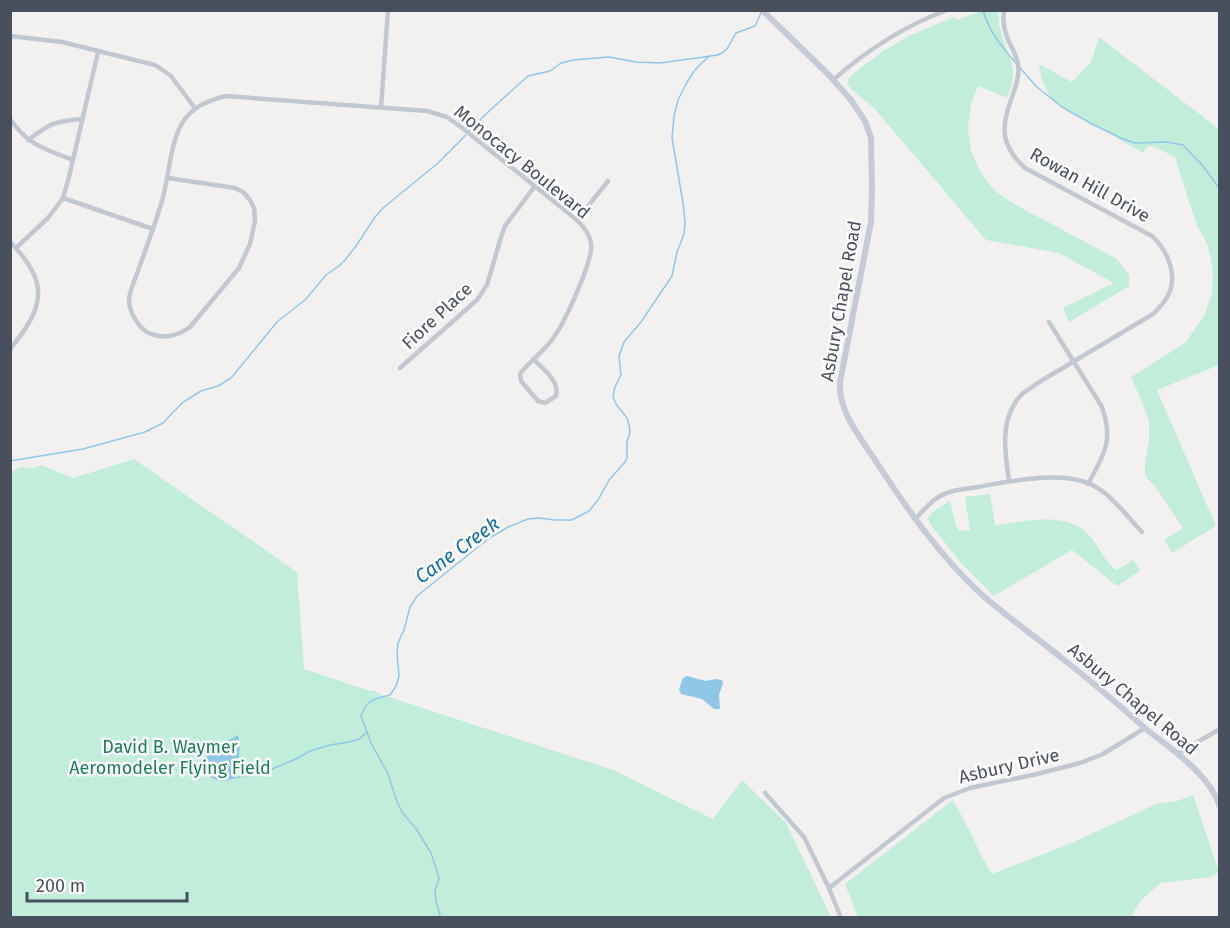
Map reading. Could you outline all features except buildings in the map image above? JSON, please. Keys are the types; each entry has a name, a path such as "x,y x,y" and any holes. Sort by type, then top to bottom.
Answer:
{"main road":[{"name":"Asbury Chapel Road","path":"762,10 851,100 865,121 871,138 871,222 840,382 840,396 846,412 894,490 915,519 971,584 1177,754 1211,788 1220,807"}],"street":[{"path":"381,108 388,10"},
{"path":"833,80 893,35 947,10"},
{"name":"Rowan Hill Drive","path":"1004,10 1005,32 1018,61 1016,85 1005,126 1006,144 1011,153 1025,168 1152,236 1165,253 1171,266 1171,288 1162,305 1153,314 1021,396 1012,410 1006,430 1004,447 1009,481"},
{"path":"10,36 62,42 155,65 170,75 195,108 183,122 176,137 162,202 129,300 132,313 139,325 148,333 163,337 172,336 190,327 239,268 250,244 255,221 254,208 250,200 243,192 235,188 168,178"},
{"path":"16,248 48,218 63,198 98,52"},
{"name":"Monocacy Boulevard","path":"195,108 225,96 434,112 447,117 461,127 577,220 590,239 592,253 580,286 559,330 523,370 520,377 538,401 545,403 556,396 556,388 552,379 533,359"},
{"path":"28,140 48,125 61,120 83,119"},
{"path":"10,120 32,143 48,152 73,160"},
{"path":"577,220 608,181"},
{"name":"Fiore Place","path":"400,368 467,310 484,291 505,225 535,186"},
{"path":"63,198 153,229"},
{"path":"10,242 30,265 38,281 39,293 32,318 10,348"},
{"path":"1048,322 1102,407 1107,422 1108,437 1104,453 1088,484"},
{"path":"915,519 936,498 946,493 1009,481 1048,477 1077,480 1095,486 1116,503 1142,532"},
{"name":"Asbury Drive","path":"829,888 944,798 970,788 1080,763 1102,754 1145,728"},
{"path":"1177,754 1220,729"},
{"path":"765,793 804,837 841,918"}],"green space":[{"path":"984,10 998,12 1000,30 1012,64 1013,79 1007,98 978,86 971,105 968,128 971,151 981,173 995,191 1014,204 1117,259 1129,275 1129,286 1069,322 1063,308 1114,283 1059,253 986,240 874,108 847,84 849,77 883,51 911,35 954,17 957,20"},
{"path":"1099,37 1219,129 1219,365 1157,390 1216,526 1172,553 1164,540 1183,528 1157,489 1145,476 1149,421 1131,377 1185,343 1204,316 1212,294 1213,270 1208,246 1197,225 1175,157 1148,146 1143,153 1052,100 1042,80 1039,64 1072,82 1091,62"},
{"name":"David B. Waymer Aeromodeler Flying Field","path":"134,459 297,572 304,669 613,770 713,819 742,780 786,823 831,917 11,918 11,473 19,467 34,468 41,465 73,478"},
{"path":"990,494 995,525 1035,520 1073,524 1094,541 1113,568 1117,570 1133,560 1140,571 1117,586 1072,550 994,596 961,563 930,524 928,518 935,510 950,501 956,526 960,531 970,530 965,497"},
{"path":"1193,795 1219,872 1211,877 1161,883 1141,900 1131,917 858,917 845,884 953,800 992,874 1074,842 1156,804 1177,801"}],"water":[{"path":"687,676 706,681 722,680 719,695 720,709 714,709 702,699 681,694 679,689 683,678"},
{"path":"238,735 240,752 234,778 222,781 211,778 204,769 206,757 216,747"}],"waterway":[{"path":"983,10 992,31 1015,62"},
{"path":"469,131 528,76 550,71 561,63 573,60 609,57 636,62 660,63 718,55 728,48 736,33 755,26 761,13"},
{"name":"Cane Creek","path":"441,918 435,891 439,878 431,853 417,830 402,812 388,774 371,743 361,716 369,703 390,695 396,686 399,676 398,643 410,607 417,596 488,539 508,527 528,519 572,520 589,511 609,480 625,462 629,425 613,397 621,375 619,356 624,342 641,322 672,276 684,234 685,222 672,138 674,116 678,100 686,84 694,71 708,57"},
{"path":"1020,68 1037,87 1062,107 1123,139 1135,143 1167,142 1183,145 1220,189"},
{"path":"10,461 83,449 145,432 163,423 182,403 201,391 218,386 231,378 277,322 306,299 326,275 345,260 383,208 438,163 466,135"},
{"path":"234,778 272,769 310,751 359,739 366,733"}]}
